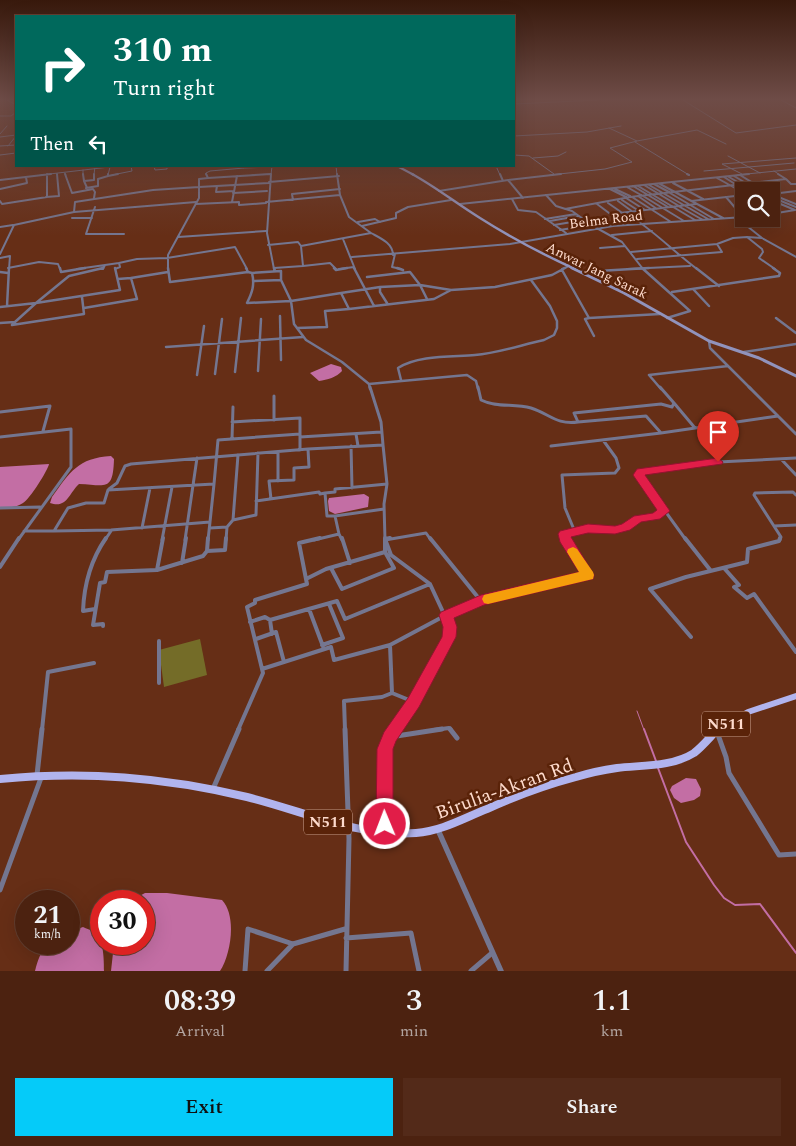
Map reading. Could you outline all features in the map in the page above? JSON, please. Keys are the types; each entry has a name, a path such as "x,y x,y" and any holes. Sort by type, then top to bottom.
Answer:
{"highway":[{"name":"Birulia-Akran Rd","path":"0,780 40,775 156,778 213,789 277,805 317,820 385,834 408,834 438,830 549,785 596,772 663,763 689,755 701,749 716,730 755,710 796,696"}],"main road":[{"name":"Anwar Jang Sarak","path":"399,167 427,182 438,191 520,242 567,267 624,293 708,341 743,352 796,376"}],"street":[{"path":"438,191 508,180 605,169 632,162 610,148 620,145"},
{"path":"643,145 689,176"},
{"path":"0,146 15,146"},
{"path":"515,151 518,155 532,158 554,174"},
{"path":"532,158 558,156 558,154 566,152"},
{"path":"0,155 15,153"},
{"path":"728,156 760,173"},
{"path":"743,175 722,164 796,158"},
{"path":"704,171 794,163"},
{"path":"84,181 94,180 95,167"},
{"path":"0,180 65,173 95,167 111,167 108,176"},
{"path":"65,173 72,193 98,186 98,179 132,171 131,167"},
{"path":"154,167 155,170 167,169 167,167"},
{"path":"208,178 206,174 210,171 244,167 272,167 267,191 266,230 268,254 274,270"},
{"path":"336,167 340,195 348,217 388,243 394,254 392,267 411,272 427,299"},
{"path":"496,167 503,181"},
{"path":"460,204 524,199 546,195 796,169"},
{"path":"83,170 87,189"},
{"path":"774,171 792,184 796,184"},
{"path":"46,197 47,174"},
{"path":"0,201 2,204 59,196 57,174"},
{"path":"271,174 199,179 199,198 167,258 170,282 330,263 336,270 354,268"},
{"path":"739,175 753,182 786,179"},
{"path":"232,202 237,176"},
{"path":"74,212 75,202 144,192 339,176"},
{"path":"728,176 739,182"},
{"path":"733,176 744,182"},
{"path":"0,189 27,183 26,177"},
{"path":"723,177 735,183"},
{"path":"717,178 735,187"},
{"path":"508,180 524,199"},
{"path":"673,182 702,199"},
{"path":"660,183 723,218"},
{"path":"648,184 709,220"},
{"path":"654,184 715,219"},
{"path":"565,209 642,195 665,194 687,189 735,184"},
{"path":"643,185 703,220"},
{"path":"217,186 216,192 267,191"},
{"path":"632,186 669,208"},
{"path":"638,186 696,220"},
{"path":"626,187 685,222"},
{"path":"615,188 671,223"},
{"path":"87,189 93,189 95,192 94,199"},
{"path":"293,200 292,194 340,189"},
{"path":"609,189 645,210"},
{"path":"780,195 796,192"},
{"path":"0,227 95,208 232,202 239,202 239,205 340,195"},
{"path":"546,195 553,203 612,235 626,246 645,269 646,273 671,292 690,311 666,318"},
{"path":"690,201 735,195"},
{"path":"637,196 658,210"},
{"path":"725,197 735,208"},
{"path":"512,199 518,210 536,212 567,234"},
{"path":"362,226 396,218 396,213 408,207 452,200"},
{"path":"620,200 639,211"},
{"path":"620,200 633,212"},
{"path":"780,200 796,204"},
{"path":"780,201 796,209"},
{"path":"607,202 622,213"},
{"path":"597,204 611,214 618,222 626,226"},
{"path":"611,214 658,210 696,204"},
{"path":"95,208 86,234 124,234"},
{"path":"780,212 796,209"},
{"path":"626,213 646,224 690,266 718,286"},
{"path":"545,219 578,215"},
{"path":"549,221 578,215"},
{"path":"72,218 92,218"},
{"name":"Belma Road","path":"352,257 520,242 599,228 735,218"},
{"path":"357,222 375,219 381,222"},
{"path":"554,225 585,220"},
{"path":"560,230 591,224"},
{"path":"0,254 14,225"},
{"path":"748,227 779,249 796,257"},
{"path":"178,237 266,230"},
{"path":"612,235 652,231"},
{"path":"300,246 372,233"},
{"path":"671,292 779,276 780,273 759,258 763,252 762,249 747,237"},
{"path":"631,252 717,244 733,238 762,238"},
{"path":"343,239 352,257 354,268 374,306"},
{"path":"268,244 298,242 303,266"},
{"path":"636,260 722,252 717,244"},
{"path":"600,248 626,246"},
{"path":"8,268 39,262 58,264 61,272 137,259 167,258 235,247 248,272"},
{"path":"0,258 10,256 7,306"},
{"path":"0,307 82,297 120,290 115,268 120,267 119,262"},
{"path":"82,297 84,314 12,325 68,276 78,272 103,269 105,265"},
{"path":"581,272 690,266"},
{"path":"252,273 254,289 248,304 291,301 380,287 420,285 450,290 495,287 531,280 567,267"},
{"path":"274,270 281,271 281,280 291,301 294,324 303,337 342,362 370,384 381,422 387,484 384,509 385,552 394,568 342,590 331,568"},
{"path":"562,270 589,318"},
{"path":"367,277 406,271"},
{"path":"0,272 8,273"},
{"path":"118,280 168,272"},
{"path":"84,308 137,298 131,278"},
{"path":"254,282 281,280"},
{"path":"401,380 398,368 404,364 445,356 476,355 544,340 554,335 557,329 556,318 544,297 531,280"},
{"path":"380,287 380,292 387,303"},
{"path":"693,289 709,306"},
{"path":"297,328 328,327 325,311 434,298 450,290"},
{"path":"340,293 349,309"},
{"path":"594,336 585,320 589,318 660,314"},
{"path":"280,316 280,360"},
{"path":"235,372 241,318"},
{"path":"776,318 796,333"},
{"path":"258,371 261,319"},
{"path":"215,374 222,320"},
{"path":"0,323 15,322"},
{"path":"197,375 204,326"},
{"path":"166,347 303,337"},
{"path":"708,341 710,348 796,434"},
{"path":"743,352 796,344"},
{"path":"695,428 649,375 728,366"},
{"path":"370,384 467,375 476,381 480,400 491,405 530,408 565,424 646,416 661,433"},
{"path":"274,396 274,420"},
{"path":"578,422 574,413 661,404 672,406 674,404"},
{"path":"0,412 50,406 43,431"},
{"path":"232,439 233,407"},
{"path":"551,446 661,433 778,416"},
{"path":"232,422 300,418 300,450"},
{"path":"0,437 70,429 71,467 40,507 0,567"},
{"path":"103,626 103,624 93,625 100,583 105,582 107,572 157,570 203,556 207,551 218,456 218,440 381,432"},
{"path":"356,434 358,446"},
{"path":"575,532 565,508 562,475 615,473 619,468 616,458 603,440"},
{"path":"54,531 68,508 86,503 104,503 108,490 117,483 125,466 131,464 308,449 383,445"},
{"path":"351,446 352,488"},
{"path":"271,499 270,482 294,480 294,468 309,467 308,449"},
{"path":"278,452 278,481"},
{"path":"233,520 256,515 258,453"},
{"path":"207,551 225,550 228,527 233,520 238,455"},
{"path":"182,563 197,458"},
{"path":"711,571 664,511 639,475 641,472 718,462 796,458"},
{"path":"781,459 796,475"},
{"path":"108,490 214,484"},
{"path":"256,501 387,484"},
{"path":"157,570 172,487"},
{"path":"142,528 150,488"},
{"path":"692,638 650,589 748,562 748,549 779,541 781,537 754,495 755,493 793,492 796,495"},
{"path":"325,493 328,516 384,509"},
{"path":"0,508 40,507"},
{"path":"323,647 331,647 334,660 390,645 446,615 481,601 588,575 566,542 564,534 588,529 615,530 626,527 638,518 656,516 664,511"},
{"path":"336,516 339,534 341,535 350,563"},
{"path":"24,531 111,530 210,522"},
{"path":"774,526 796,526"},
{"path":"210,528 228,527"},
{"path":"96,609 83,611 84,585 91,565 111,530"},
{"path":"385,539 426,533 481,601"},
{"path":"213,789 263,673 256,639 246,607 255,603 255,600 307,584 299,543 339,534"},
{"path":"385,539 391,555 430,584 450,627 449,637 414,702 390,738 385,749 385,834"},
{"path":"306,579 331,568 385,552"},
{"path":"724,568 739,585 734,587 747,598 754,594 796,652"},
{"path":"250,622 265,617 270,620 337,601 345,619 430,584"},
{"path":"262,669 343,638 329,604"},
{"path":"309,609 323,647"},
{"path":"270,620 272,634"},
{"path":"256,639 276,632 284,662"},
{"path":"158,683 159,641"},
{"path":"390,645 392,693"},
{"path":"0,890 40,775 48,672 94,662"},
{"path":"346,971 349,827 344,701 392,693 414,702"},
{"path":"390,738 449,728 457,738"},
{"path":"716,730 726,757 729,773 779,854 782,856 796,854"},
{"path":"438,830 501,971"},
{"path":"245,971 248,929 293,944"},
{"path":"267,971 293,944 346,929"},
{"path":"346,938 411,933 419,971"},
{"path":"471,971 492,953"}],"shaded area":[{"path":"331,364 341,367 342,371 332,378 319,381 310,373"},
{"path":"111,456 114,459 110,482 102,485 79,484 64,502 60,504 50,503 58,488 76,468 90,460"},
{"path":"49,464 46,472 30,496 23,503 18,506 0,508 0,467"},
{"path":"364,494 369,497 368,507 335,514 329,511 329,498"},
{"path":"200,639 207,675 164,687 159,650"},
{"path":"686,778 696,779 701,789 700,796 694,800 681,803 674,798 670,790 672,786"},
{"path":"155,893 222,900 227,907 230,915 231,935 227,955 220,971 111,971 113,955 155,955"},
{"path":"83,927 90,930 90,955 103,955 104,971 35,971 40,955 80,955 80,928"}],"waterway":[{"path":"637,711 644,730"},
{"path":"644,729 656,761"},
{"path":"658,768 686,842 714,885 724,898 735,905 760,904 796,953"}],"slow traffic":[{"path":"488,599 588,575 573,552"}],"route":[{"path":"385,824 385,749 390,738 414,702 449,637 450,627 446,615 481,601 588,575 566,542 564,534 588,529 615,530 626,527 638,518 656,516 664,511 639,475 641,472 718,462"}]}
